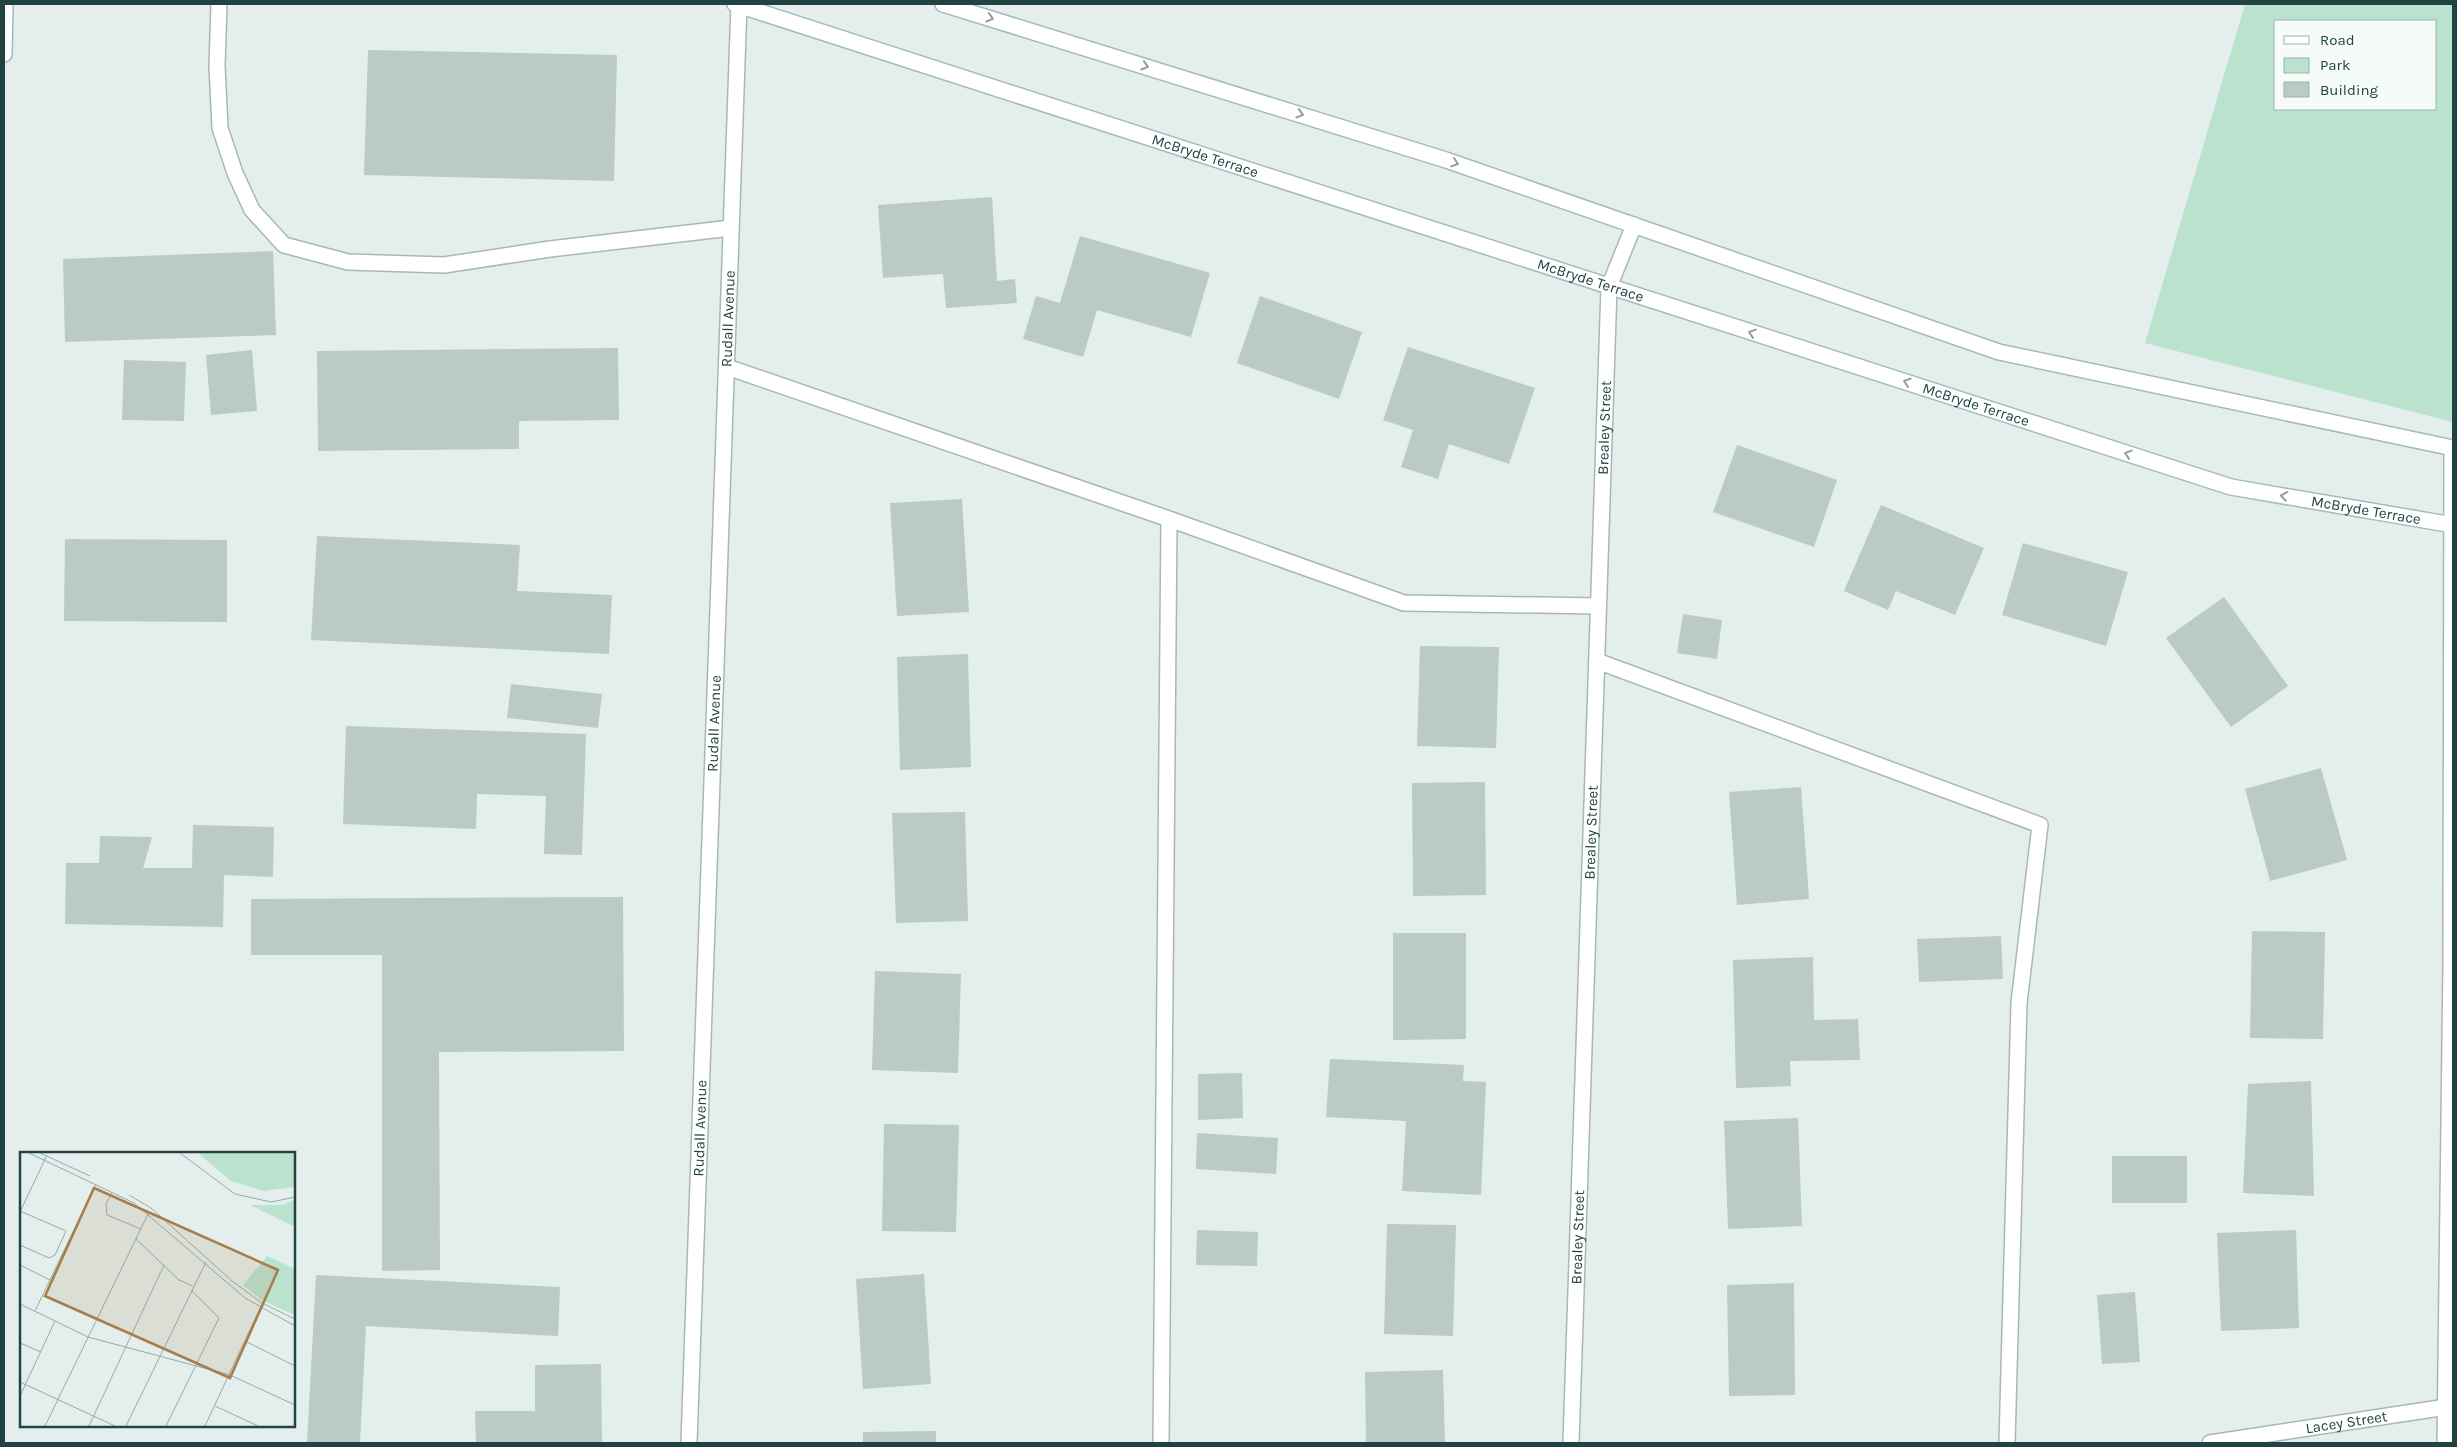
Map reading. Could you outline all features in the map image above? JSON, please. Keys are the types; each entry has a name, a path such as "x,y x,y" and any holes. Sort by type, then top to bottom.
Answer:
{"street":[{"path":"4,54 5,4"},
{"path":"219,4 217,66 220,128 235,173 252,210 284,245 348,262 444,265 560,248 731,228"},
{"name":"Rudall Avenue","path":"689,1443 738,4"},
{"name":"McBryde Terrace","path":"738,4 2231,487 2452,525"},
{"path":"943,4 1446,160 1999,352 2453,448 2450,1406 2445,1443"},
{"name":"Brealey Street","path":"1571,1443 1609,287 1634,225"},
{"path":"727,367 1169,519 1404,603 1598,606"},
{"path":"1161,1443 1169,519"},
{"path":"1596,661 2040,826 2018,1004 2007,1443"},
{"name":"Lacey Street","path":"2210,1443 2450,1406"}],"green space":[{"path":"2245,4 2453,4 2453,422 2145,343"}],"building":[{"path":"368,50 617,55 614,181 364,175"},
{"path":"992,197 997,281 1015,279 1017,303 946,308 943,274 883,278 878,205"},
{"path":"1080,236 1210,273 1191,337 1097,310 1083,357 1023,339 1036,296 1060,303"},
{"path":"273,251 276,335 65,342 63,259"},
{"path":"1260,296 1362,332 1339,399 1237,363"},
{"path":"1408,347 1535,388 1509,464 1449,444 1438,479 1401,467 1413,430 1383,420"},
{"path":"618,348 619,420 519,421 519,449 318,451 317,351"},
{"path":"252,350 257,411 211,415 206,355"},
{"path":"124,360 186,362 184,421 122,420"},
{"path":"1737,445 1837,480 1814,547 1713,512"},
{"path":"962,499 969,612 897,616 890,503"},
{"path":"1881,505 1984,548 1955,615 1896,591 1888,610 1844,591"},
{"path":"317,536 520,545 517,591 612,595 609,654 311,640"},
{"path":"65,539 227,540 227,622 64,621"},
{"path":"2023,543 2128,572 2106,646 2002,615"},
{"path":"2224,597 2288,686 2231,727 2166,638"},
{"path":"1683,614 1722,620 1717,659 1677,653"},
{"path":"1420,646 1499,647 1496,748 1417,746"},
{"path":"968,654 971,767 900,770 897,657"},
{"path":"511,684 602,694 598,728 507,718"},
{"path":"346,726 586,734 582,855 544,854 546,796 477,794 476,829 343,824"},
{"path":"2321,768 2347,860 2270,881 2245,789"},
{"path":"1485,782 1486,895 1413,896 1412,783"},
{"path":"1801,787 1809,899 1737,905 1729,792"},
{"path":"965,812 968,921 896,923 892,813"},
{"path":"193,825 274,827 273,877 224,875 223,927 65,924 66,863 99,863 100,836 152,837 143,868 192,868"},
{"path":"623,897 624,1051 439,1052 440,1270 382,1271 382,955 251,955 251,899"},
{"path":"2252,931 2325,932 2323,1039 2250,1038"},
{"path":"1393,933 1466,933 1466,1039 1393,1040"},
{"path":"2001,936 2003,979 1919,982 1917,939"},
{"path":"1813,957 1814,1020 1858,1019 1860,1060 1790,1061 1791,1086 1736,1088 1733,960"},
{"path":"875,971 961,974 958,1073 872,1070"},
{"path":"1330,1059 1464,1065 1463,1081 1486,1082 1481,1195 1402,1191 1406,1121 1326,1117"},
{"path":"1242,1073 1243,1118 1198,1120 1198,1074"},
{"path":"2311,1081 2314,1196 2243,1193 2248,1084"},
{"path":"1798,1118 1802,1226 1728,1229 1724,1121"},
{"path":"884,1124 959,1125 956,1232 882,1231"},
{"path":"1197,1133 1278,1138 1276,1174 1196,1169"},
{"path":"2112,1156 2187,1156 2187,1203 2112,1203"},
{"path":"1387,1224 1456,1225 1453,1336 1384,1334"},
{"path":"1197,1230 1258,1232 1257,1266 1196,1265"},
{"path":"2296,1230 2299,1328 2221,1331 2217,1233"},
{"path":"924,1274 931,1384 863,1389 856,1279"},
{"path":"316,1275 560,1287 558,1336 366,1326 360,1443 307,1443"},
{"path":"1794,1283 1795,1395 1729,1396 1727,1285"},
{"path":"2135,1292 2140,1362 2102,1364 2097,1295"},
{"path":"601,1364 602,1443 476,1443 475,1411 535,1411 535,1365"},
{"path":"1443,1370 1445,1443 1366,1443 1365,1372"},
{"path":"936,1431 936,1443 863,1443 863,1432"}]}
